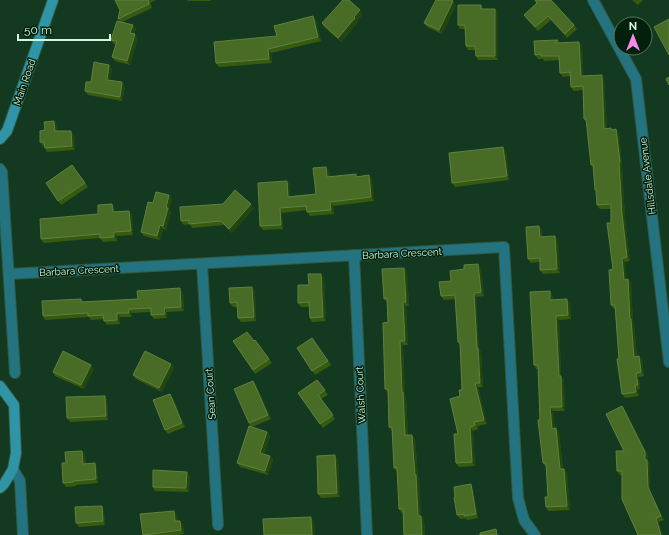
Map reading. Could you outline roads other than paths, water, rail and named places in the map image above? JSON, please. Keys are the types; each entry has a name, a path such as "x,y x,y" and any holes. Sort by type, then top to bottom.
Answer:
{"main road":[{"name":"Main Road","path":"0,139 53,0"},
{"path":"0,386 14,405 16,454 13,469 0,488"}],"street":[{"name":"Hillsdale Avenue","path":"594,0 636,79 669,362"},
{"path":"0,169 2,172 15,373"},
{"name":"Barbara Crescent","path":"8,274 504,247 518,498 524,520 535,535"},
{"name":"Walsh Court","path":"354,255 367,535"},
{"name":"Sean Court","path":"202,264 218,525"},
{"path":"13,469 20,481 23,535"}]}
